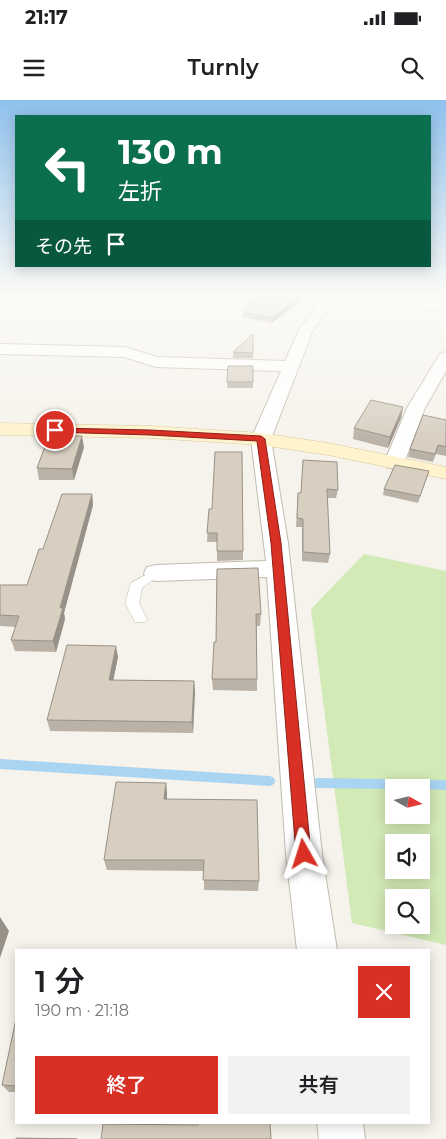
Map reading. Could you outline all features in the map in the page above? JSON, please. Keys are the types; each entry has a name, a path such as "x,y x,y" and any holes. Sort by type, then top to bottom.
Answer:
{"street":[{"path":"300,345 261,439 276,543 304,854 317,949"},
{"path":"0,349 115,351 134,353 156,362 291,366"},
{"path":"394,463 416,408 446,357"},
{"path":"0,429 150,432 261,439 328,449 446,473"},
{"path":"156,573 278,569"},
{"path":"340,1124 342,1139"}],"lane":[{"path":"140,619 132,603 136,586 156,573"}],"green space":[{"path":"364,554 446,571 446,945 399,934 430,934 430,889 385,889 385,931 352,923 311,609"}],"building":[{"path":"240,345 253,345 253,353 233,352"},
{"path":"228,366 253,366 253,382 227,382"},
{"path":"371,400 403,407 390,437 354,428"},
{"path":"423,415 446,420 446,447 438,445 435,454 410,449"},
{"path":"49,436 82,436 72,469 37,468"},
{"path":"215,452 242,452 243,551 217,551 217,533 207,533 209,509 212,509"},
{"path":"303,460 337,462 338,490 327,489 330,554 303,552 303,519 297,518 298,493 301,493"},
{"path":"395,465 429,471 420,496 384,489"},
{"path":"62,494 92,494 60,608 63,608 53,641 11,640 19,616 0,615 0,585 27,585 39,549 43,549"},
{"path":"258,568 261,614 256,614 257,679 212,679 214,642 216,642 217,569"},
{"path":"67,645 116,646 109,680 194,681 192,722 47,720"},
{"path":"116,782 166,783 164,799 257,800 259,881 203,880 204,860 104,860"},
{"path":"15,1024 15,1086 2,1085"},
{"path":"103,1124 270,1124 271,1139 101,1139"},
{"path":"16,1138 77,1139 16,1139"}],"waterway":[{"path":"0,764 270,781"},
{"path":"317,783 446,785"}],"route":[{"path":"55,430 150,432 261,439 276,543 292,740 304,854"}]}
